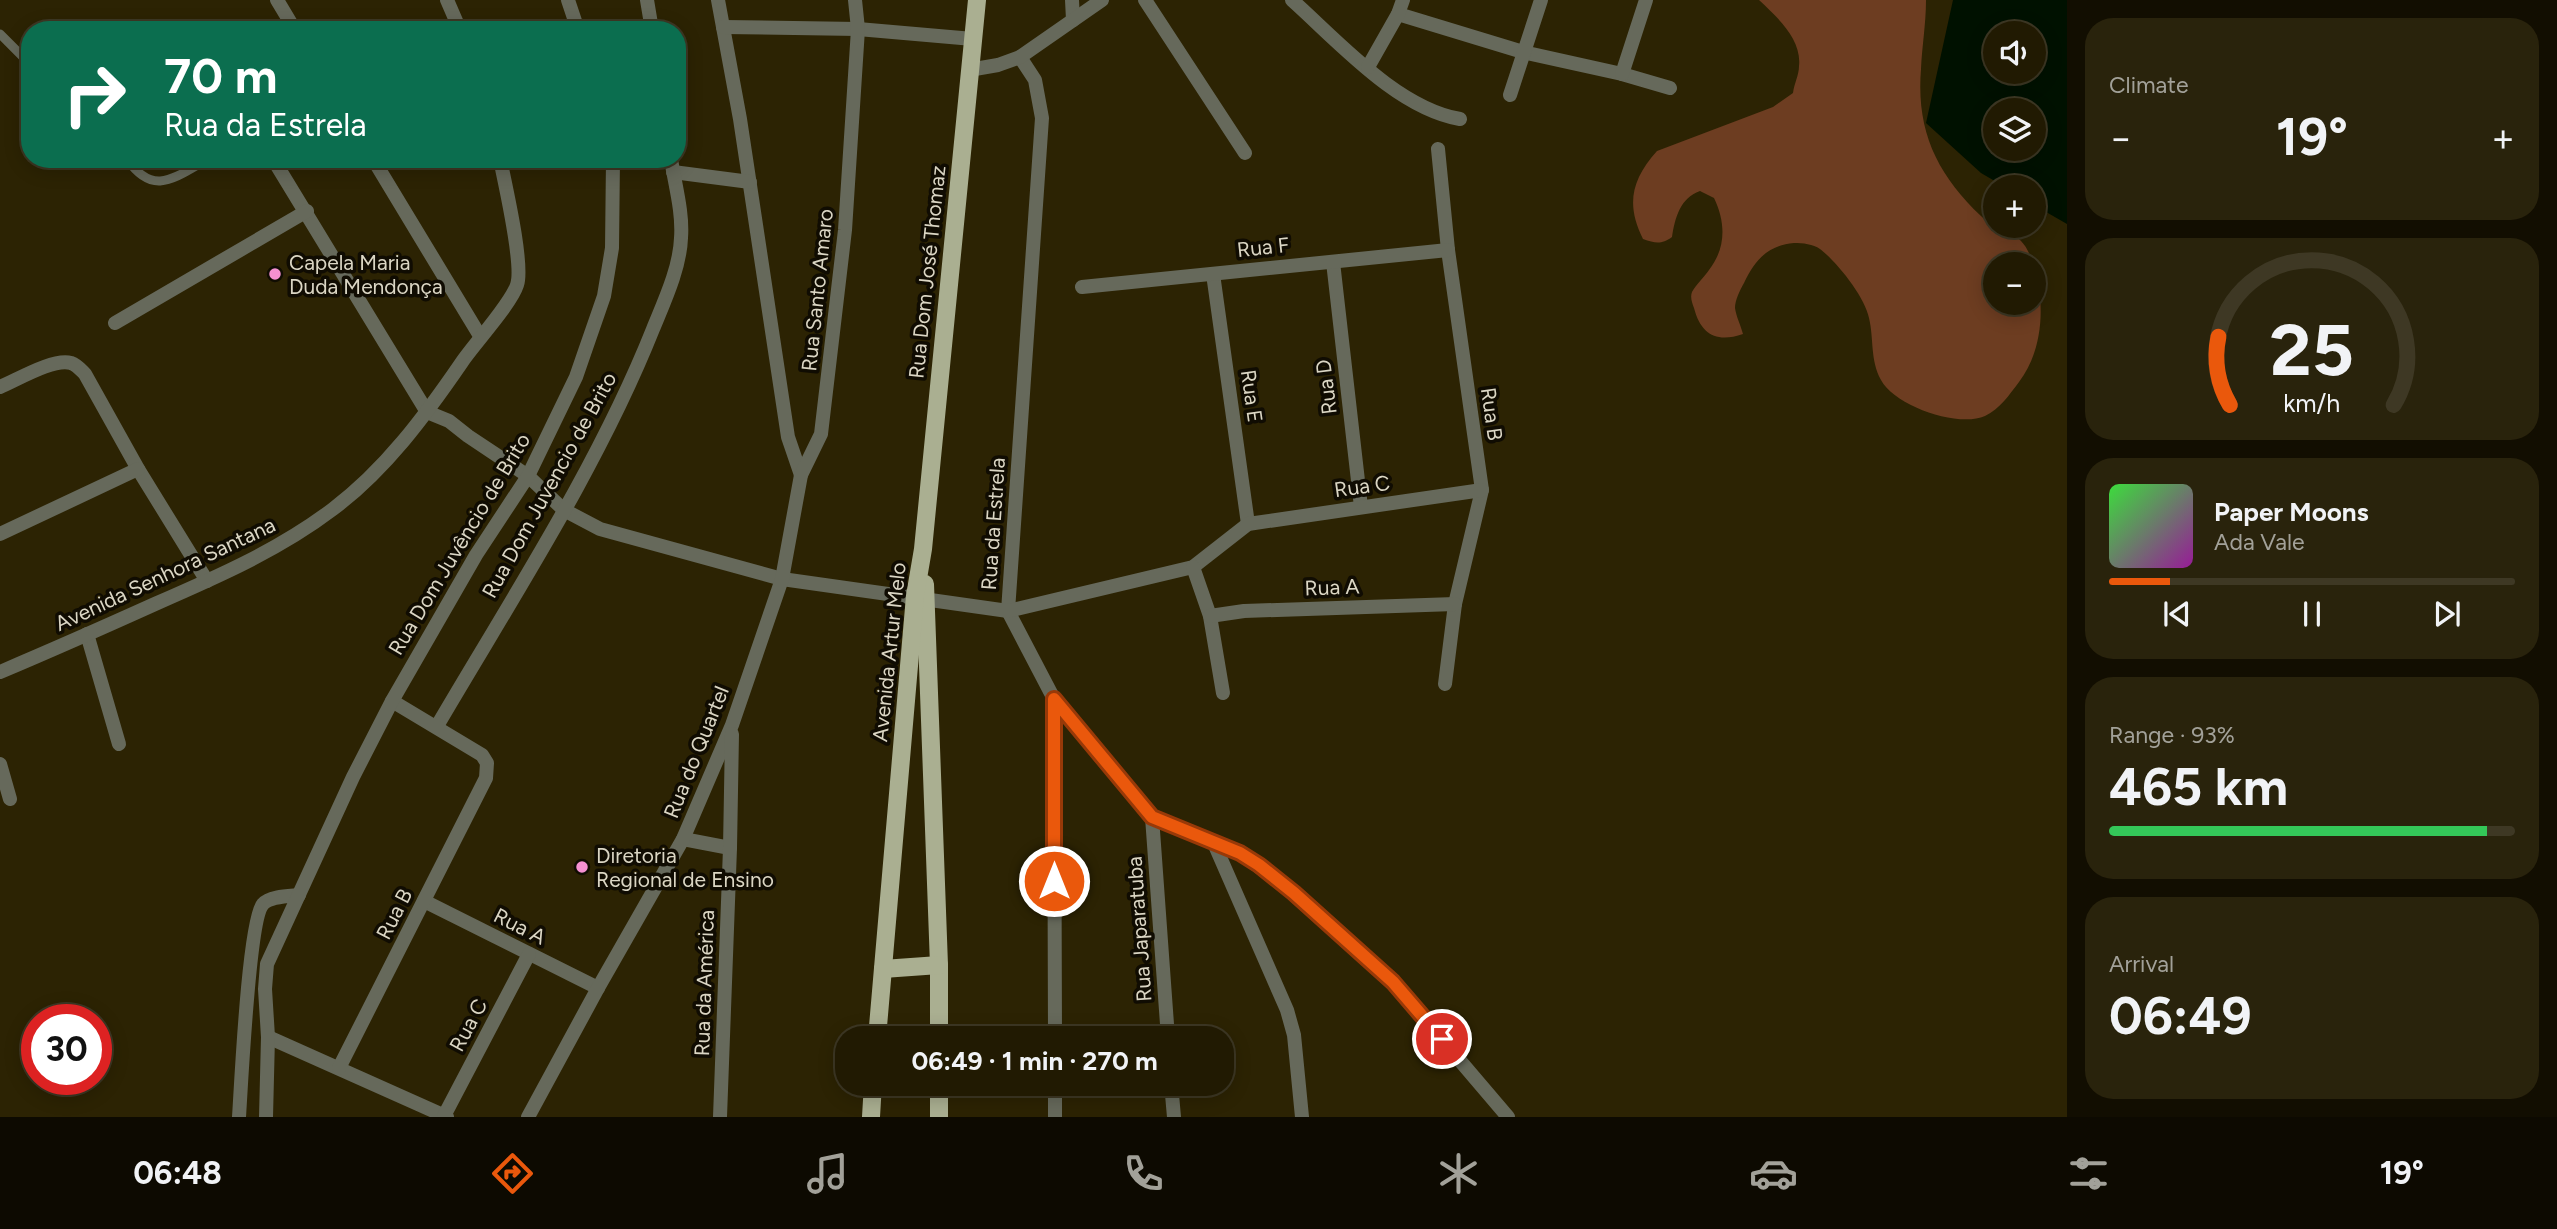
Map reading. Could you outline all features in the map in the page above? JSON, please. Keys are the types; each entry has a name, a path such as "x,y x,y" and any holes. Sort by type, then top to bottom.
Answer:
{"main road":[{"name":"Rua Dom José Thomaz","path":"923,549 976,0"},
{"name":"Avenida Artur Melo","path":"878,1026 923,549"},
{"name":"Avenida Artur Melo","path":"920,597 939,965 939,1026"},
{"path":"883,969 939,965"},
{"path":"871,1117 872,1096"},
{"path":"939,1096 939,1117"}],"street":[{"path":"277,0 290,21"},
{"path":"447,0 456,21"},
{"path":"568,0 575,21"},
{"path":"647,0 650,21"},
{"path":"718,0 750,182 788,437 801,475"},
{"name":"Rua Santo Amaro","path":"782,579 801,475 821,434 845,230 858,29 855,0"},
{"path":"1073,0 1073,20"},
{"path":"969,70 998,65 1020,57 1102,0"},
{"path":"1145,0 1245,153"},
{"path":"1292,0 1401,96 1430,111 1460,118"},
{"path":"1510,95 1541,0"},
{"path":"1622,74 1646,0"},
{"path":"1368,67 1400,7 1523,52 1622,74 1670,88"},
{"path":"723,27 858,29 973,39"},
{"name":"Rua da Estrela","path":"1020,57 1035,80 1042,118 1008,611 1054,699 1152,817 1240,853 1294,893 1393,982 1508,1117"},
{"name":"Rua B","path":"1438,149 1448,250 1482,490 1455,604 1445,684"},
{"path":"279,168 427,412 449,421 528,475 564,510 600,529 782,579 1008,611 1193,567 1248,524"},
{"path":"378,168 480,336"},
{"name":"Avenida Senhora Santana","path":"0,672 207,582 295,537 335,508 377,470 427,412 518,284 516,253 502,168"},
{"name":"Rua Dom Juvêncio de Brito","path":"267,964 353,777 392,701 475,555 528,475 576,377 604,296 612,248 613,168"},
{"name":"Rua Dom Juvencio de Brito","path":"437,726 564,510 634,377 675,270 681,239 680,206 672,168"},
{"path":"682,168 750,182"},
{"path":"114,323 306,211"},
{"name":"Rua F","path":"1082,287 1448,250"},
{"name":"Rua D","path":"1333,261 1361,507"},
{"name":"Rua E","path":"1213,274 1248,524"},
{"path":"0,387 49,365 71,363 85,374 138,469 207,582"},
{"path":"0,534 138,469"},
{"name":"Rua C","path":"1248,524 1482,490"},
{"path":"1193,567 1210,616 1223,693"},
{"name":"Rua do Quartel","path":"528,1117 682,839 732,725 782,579"},
{"name":"Rua A","path":"1210,616 1244,611 1455,604"},
{"path":"86,634 120,744"},
{"path":"1054,699 1055,1026"},
{"path":"392,701 437,726"},
{"name":"Rua da América","path":"720,1117 732,725"},
{"name":"Rua B","path":"339,1068 486,778 487,763 482,755 437,726"},
{"path":"0,764 10,799"},
{"name":"Rua Japaratuba","path":"1152,817 1167,1026"},
{"path":"682,839 730,848"},
{"path":"1213,841 1287,1010 1294,1035 1302,1117"},
{"path":"239,1117 255,927 262,904 299,895"},
{"name":"Rua A","path":"424,901 598,988"},
{"name":"Rua C","path":"445,1116 529,954"},
{"path":"251,965 267,964 266,1117"},
{"path":"268,1037 445,1116"},
{"path":"1055,1096 1055,1117"},
{"path":"1172,1096 1174,1117"}],"lane":[{"path":"0,34 21,55"},
{"path":"133,168 147,181 157,182 191,168"}],"shaded area":[{"path":"1759,0 1926,0 1920,91 1926,132 1933,150 1952,184 1983,218 1983,238 2018,238 2029,252 1983,252 1983,315 2041,315 2038,340 2027,369 2004,401 1985,416 1973,419 1944,417 1913,406 1888,390 1875,365 1869,318 1862,300 1842,271 1817,247 1808,244 1785,244 1763,255 1748,275 1736,302 1735,308 1743,334 1725,338 1711,334 1701,325 1691,298 1694,289 1719,253 1722,226 1714,198 1700,191 1693,194 1680,210 1672,237 1658,243 1643,239 1634,215 1634,193 1641,172 1657,151 1773,107 1793,93 1799,69 1797,47 1787,29"},
{"path":"1953,0 2067,0 2067,224 2046,212 2046,175 1981,173 1926,123"}],"place":[{"name":"Capela Maria Duda Mendonça","path":"275,274"},
{"name":"Diretoria Regional de Ensino","path":"582,867"}],"route":[{"path":"1054,881 1054,699 1152,817 1240,853 1259,865 1393,982 1442,1039"}]}
